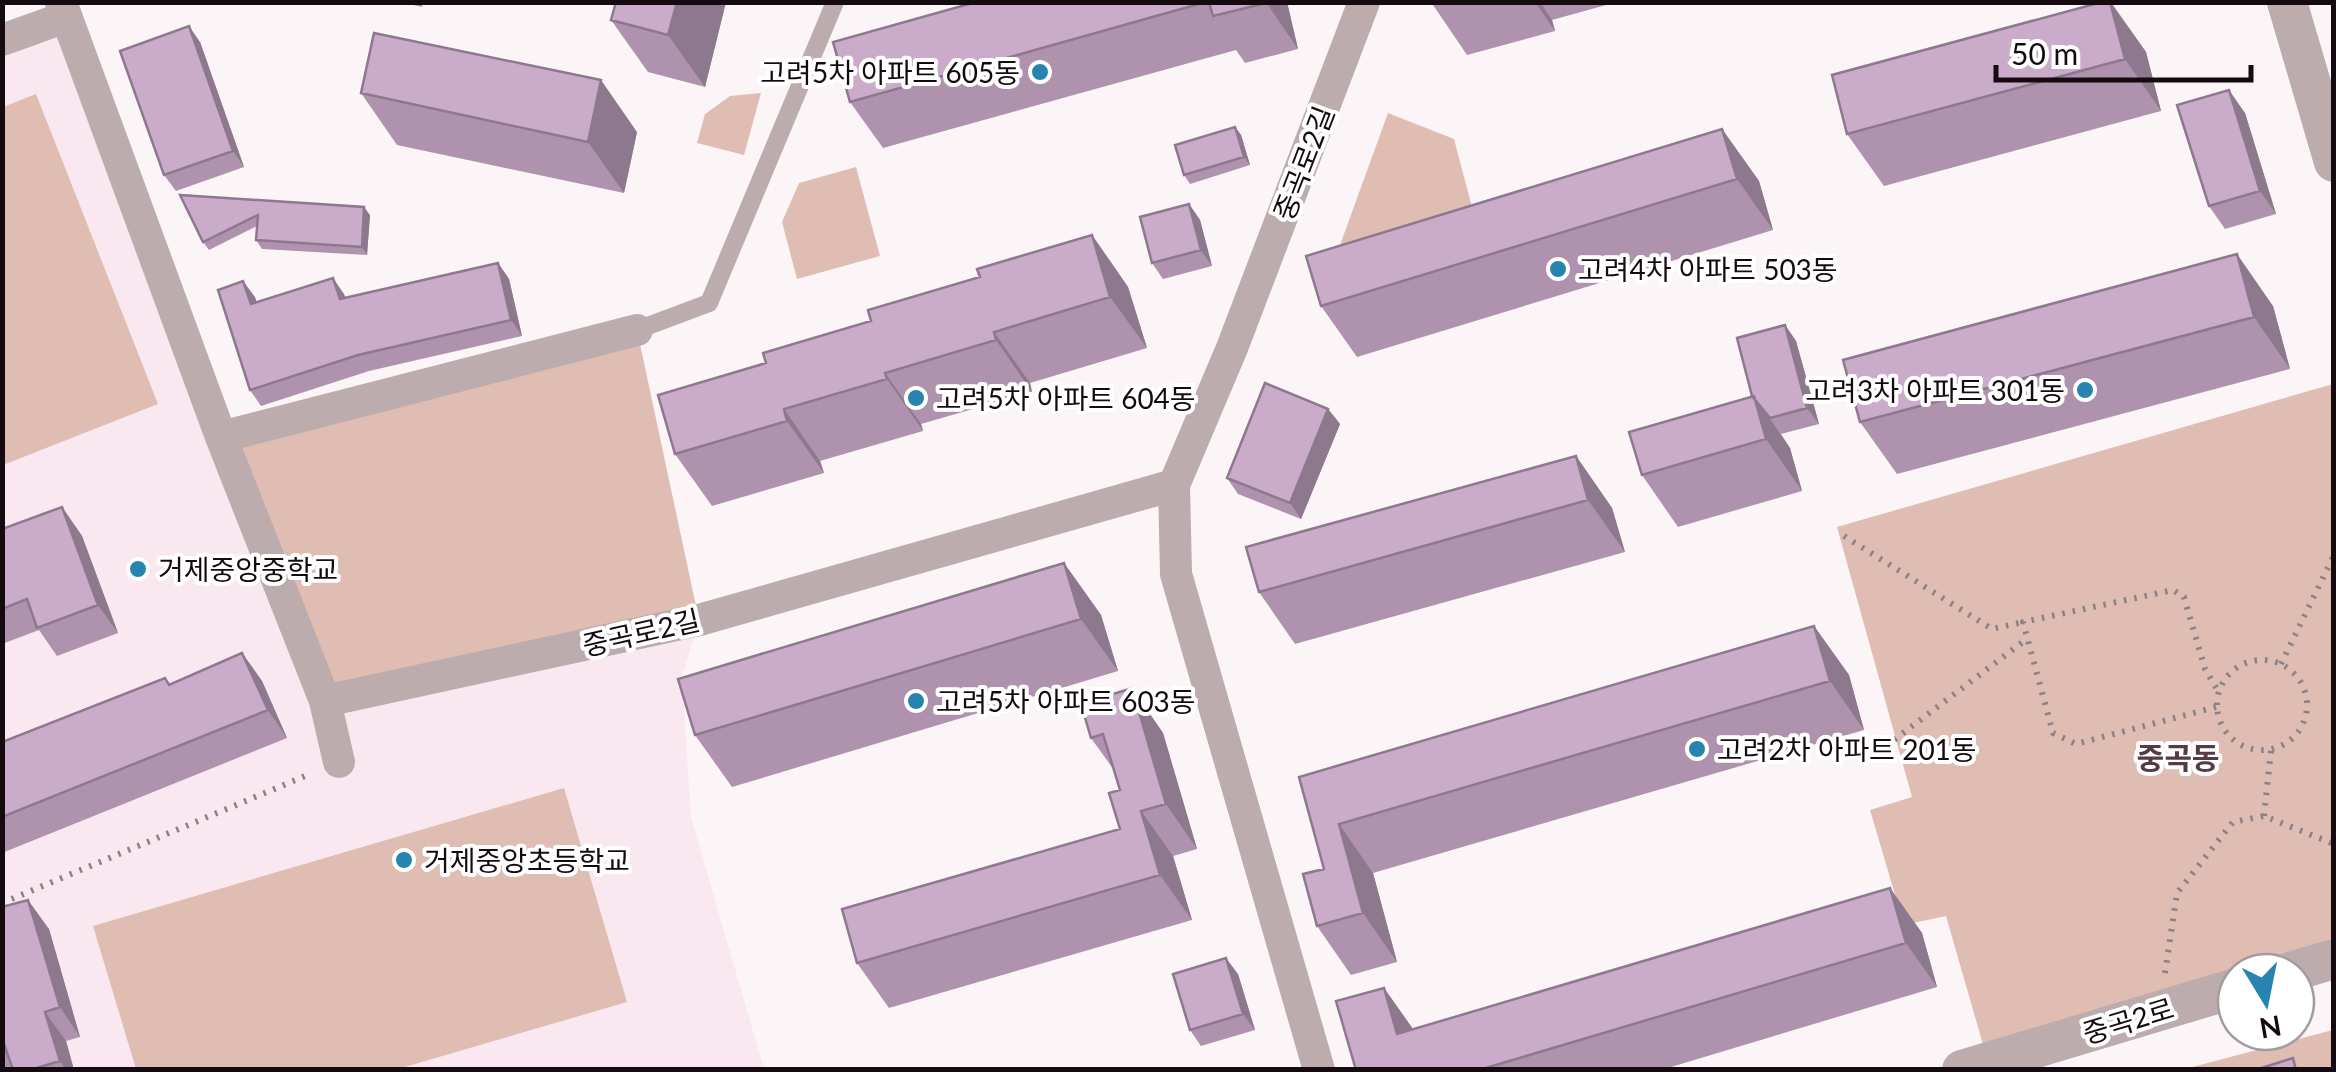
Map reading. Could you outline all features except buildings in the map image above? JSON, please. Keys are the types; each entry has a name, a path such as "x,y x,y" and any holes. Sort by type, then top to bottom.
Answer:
{"street":[{"name":"중곡로2길","path":"324,702 699,620 1174,485 1246,313 1364,2"},
{"path":"2288,2 2334,162"},
{"path":"2,40 64,10 221,437 324,702 338,762"},
{"path":"221,437 637,330"},
{"path":"1174,485 1176,574 1319,1070"},
{"name":"중곡2로","path":"1962,1070 2216,994"}],"lane":[{"path":"637,330 708,303 835,2"}],"path":[{"path":"1844,536 1992,628 2174,590 2184,596 2206,669 2218,691"},
{"path":"2281,664 2334,555"},
{"path":"2023,622 2053,732 2070,744 2216,707"},
{"path":"1886,746 2028,638"},
{"path":"2253,660 2281,664 2302,683 2307,710 2296,736 2271,750 2240,745 2219,722 2218,691 2238,666 2253,660"},
{"path":"2264,816 2271,750"},
{"path":"2,903 338,762"},
{"path":"2164,973 2177,894 2233,822 2264,816 2334,844"}],"shaded area":[{"path":"66,17 221,437 699,620 682,677 691,817 764,1069 3,1069 2,40"},
{"path":"761,93 744,155 697,143 705,114 730,96"},
{"path":"36,94 158,404 3,465 3,107"},
{"path":"1388,113 1454,139 1477,226 1332,267"},
{"path":"856,167 880,256 797,279 782,222 799,183"},
{"path":"637,330 699,620 325,701 221,437"},
{"path":"2333,384 2333,959 2316,964 2316,952 2216,952 2216,979 1988,1062 1946,916 1904,925 1870,810 1912,797 1837,527"},
{"path":"564,788 627,1002 398,1069 136,1069 93,926"},
{"path":"2333,1030 2333,1068 2181,1070 2249,1052 2316,1052 2316,1034"}],"place":[{"name":"고려5차 아파트 605동","path":"1040,72"},
{"name":"고려4차 아파트 503동","path":"1558,269"},
{"name":"고려3차 아파트 301동","path":"2085,390"},
{"name":"고려5차 아파트 604동","path":"916,398"},
{"name":"거제중앙중학교","path":"138,569"},
{"name":"고려5차 아파트 603동","path":"916,701"},
{"name":"고려2차 아파트 201동","path":"1697,749"},
{"name":"거제중앙초등학교","path":"404,860"}],"district":[{"name":"중곡동","path":"2178,757"}]}
